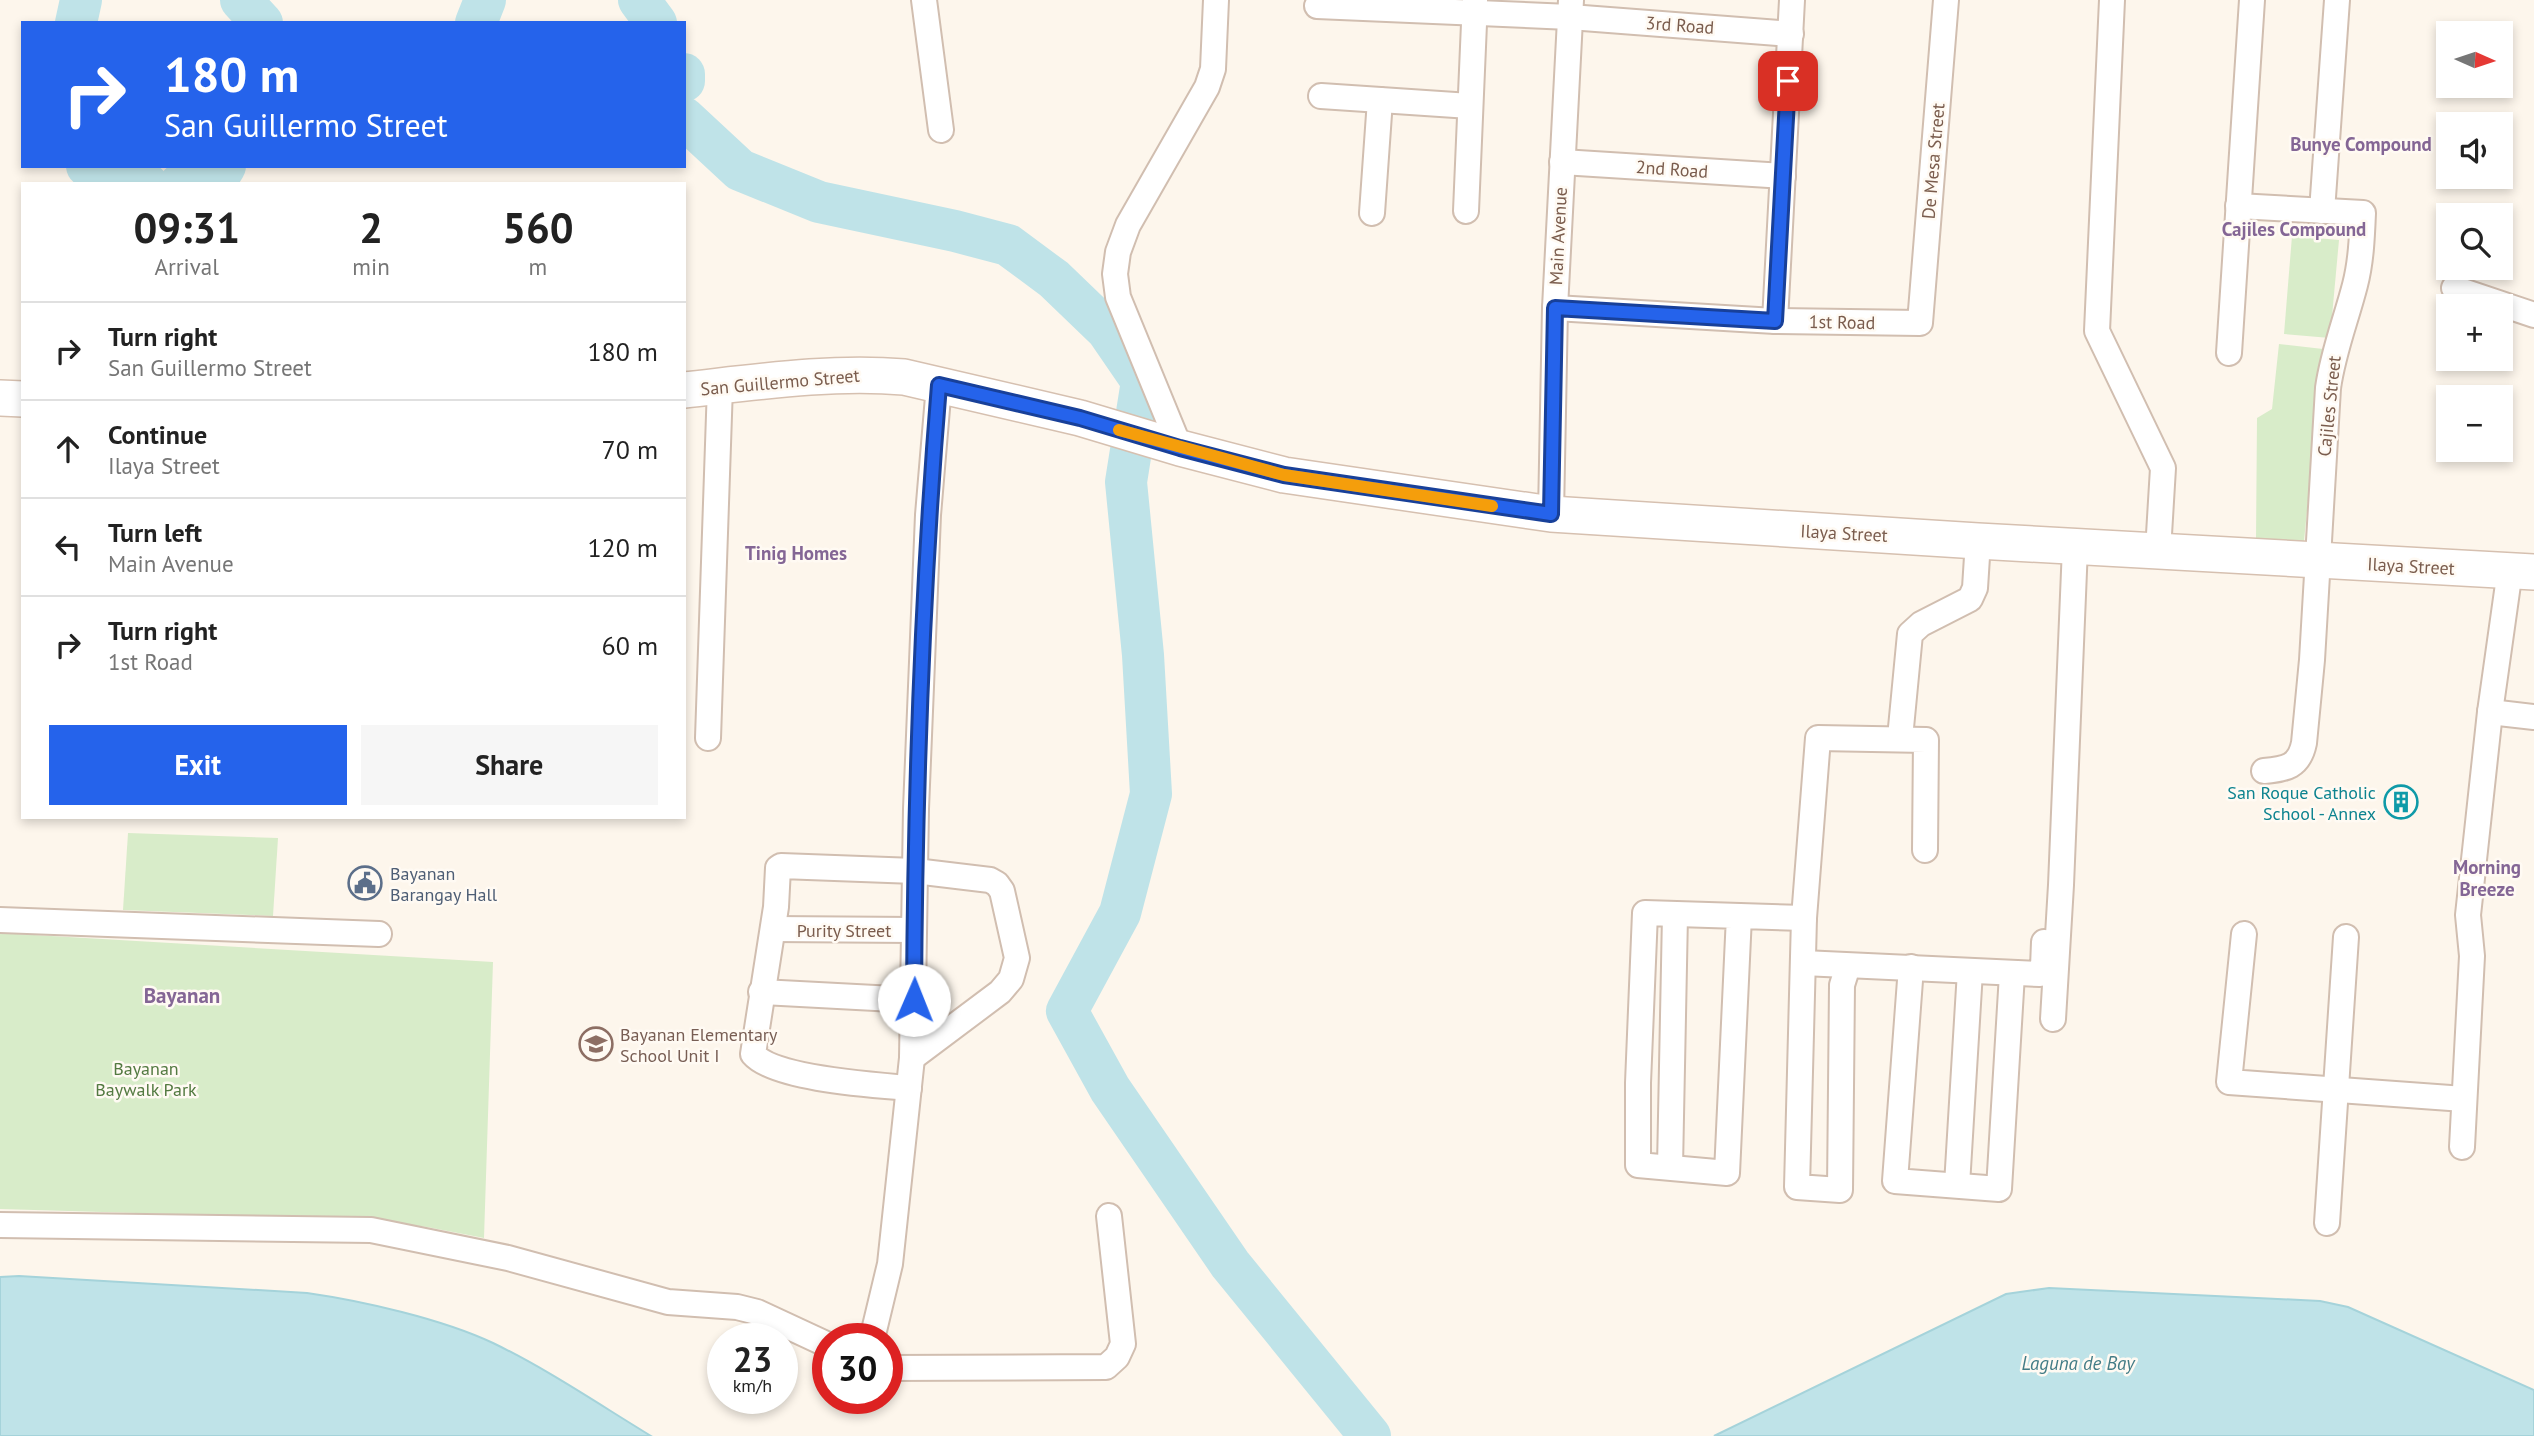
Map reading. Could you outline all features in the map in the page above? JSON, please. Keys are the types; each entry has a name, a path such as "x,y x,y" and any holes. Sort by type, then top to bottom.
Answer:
{"main road":[{"name":"San Guillermo Street","path":"686,390 796,377 904,377 1080,418 1171,446"},
{"path":"0,398 21,399"},
{"name":"Ilaya Street","path":"1171,446 1313,480 1551,514 2075,547 2522,571"}],"street":[{"path":"924,0 941,130"},
{"path":"1171,446 1118,297 1115,274 1118,252 1128,225 1207,87 1213,69 1216,0"},
{"path":"1775,321 1793,0"},
{"name":"De Mesa Street","path":"1920,323 1946,0"},
{"path":"2112,0 2097,331 2163,468 2158,551"},
{"path":"2229,353 2252,0"},
{"path":"2238,206 2322,211 2337,0"},
{"name":"3rd Road","path":"1317,6 1570,8 1791,34"},
{"path":"1466,211 1475,7"},
{"name":"Main Avenue","path":"1551,514 1555,308 1570,8"},
{"path":"1321,96 1470,106"},
{"path":"1372,213 1380,100"},
{"name":"2nd Road","path":"1562,162 1783,176"},
{"name":"Cajiles Street","path":"2264,771 2284,769 2301,755 2312,660 2328,387 2357,273 2363,213 2322,211"},
{"path":"2454,288 2534,315"},
{"name":"1st Road","path":"1555,308 1775,321 1920,323"},
{"path":"876,1323 890,1264 912,1058 915,870 928,515 939,385"},
{"path":"708,738 720,386"},
{"path":"1900,738 1910,634 1921,624 1970,599 1975,589 1978,541"},
{"path":"2053,1018 2062,885 2075,547"},
{"path":"2462,1147 2472,956 2468,915 2490,712 2522,571"},
{"path":"2490,712 2534,717"},
{"path":"1848,966 1842,985 1840,1190 1797,1187 1804,918 1818,738 1926,740 1925,850"},
{"path":"909,1088 830,1079 772,1067 752,1054 776,907 776,871 781,866 915,870 990,880 1002,891 1017,958 1011,979 1000,992 912,1058"},
{"path":"1803,963 2040,974 2043,967 2046,900 2062,885"},
{"path":"1739,916 1727,1173 1638,1165 1638,1083 1646,913 1804,918"},
{"path":"0,920 379,934"},
{"name":"Purity Street","path":"773,929 915,930"},
{"path":"2244,934 2230,1082 2464,1099"},
{"path":"2326,1223 2346,937"},
{"path":"1911,967 1895,1181 1999,1189 2012,974"},
{"path":"1957,1185 1970,971"},
{"path":"761,992 914,1000"},
{"path":"903,1368 1106,1367 1117,1357 1123,1344 1110,1216"},
{"path":"0,1225 371,1230 508,1258 668,1302 747,1310 812,1338"}],"green space":[{"path":"2292,236 2339,240 2330,338 2284,334"},
{"path":"2279,344 2323,349 2304,541 2256,540 2257,418 2272,409"},
{"path":"128,833 278,838 273,916 123,910"},
{"name":"Bayanan Baywalk Park","path":"0,933 493,962 484,1238 371,1220 0,1209"}],"water":[{"path":"0,1277 307,1293 402,1312 450,1326 493,1343 651,1436 0,1436"},
{"name":"Laguna de Bay","path":"2049,1288 2320,1301 2348,1307 2534,1390 2534,1436 1714,1436 2006,1294"}],"waterway":[{"path":"76,21 81,0"},
{"path":"241,0 260,21"},
{"path":"477,21 485,0"},
{"path":"639,0 655,21"},
{"path":"686,120 740,170 819,202 1008,245 1054,279 1107,330 1142,381 1126,482 1143,655 1151,794 1120,913 1067,1011 1110,1089 1230,1264 1370,1436"},
{"path":"94,168 140,182"},
{"path":"188,182 220,174 224,168"}],"slow traffic":[{"path":"1119,430 1284,475 1492,506"}],"place":[{"name":"San Roque Catholic School - Annex","path":"2401,802"},
{"name":"Bayanan Barangay Hall","path":"365,883"},
{"name":"Bayanan Elementary School Unit I","path":"596,1044"}],"district":[{"name":"Bunye Compound","path":"2361,144"},
{"name":"Cajiles Compound","path":"2294,229"},
{"name":"Tinig Homes","path":"796,553"},
{"name":"Morning Breeze","path":"2487,878"},
{"name":"Bayanan","path":"182,995"}],"route":[{"path":"914,1000 916,809 928,515 939,385 1080,418 1284,475 1551,514 1555,308 1775,321 1788,81"}]}
